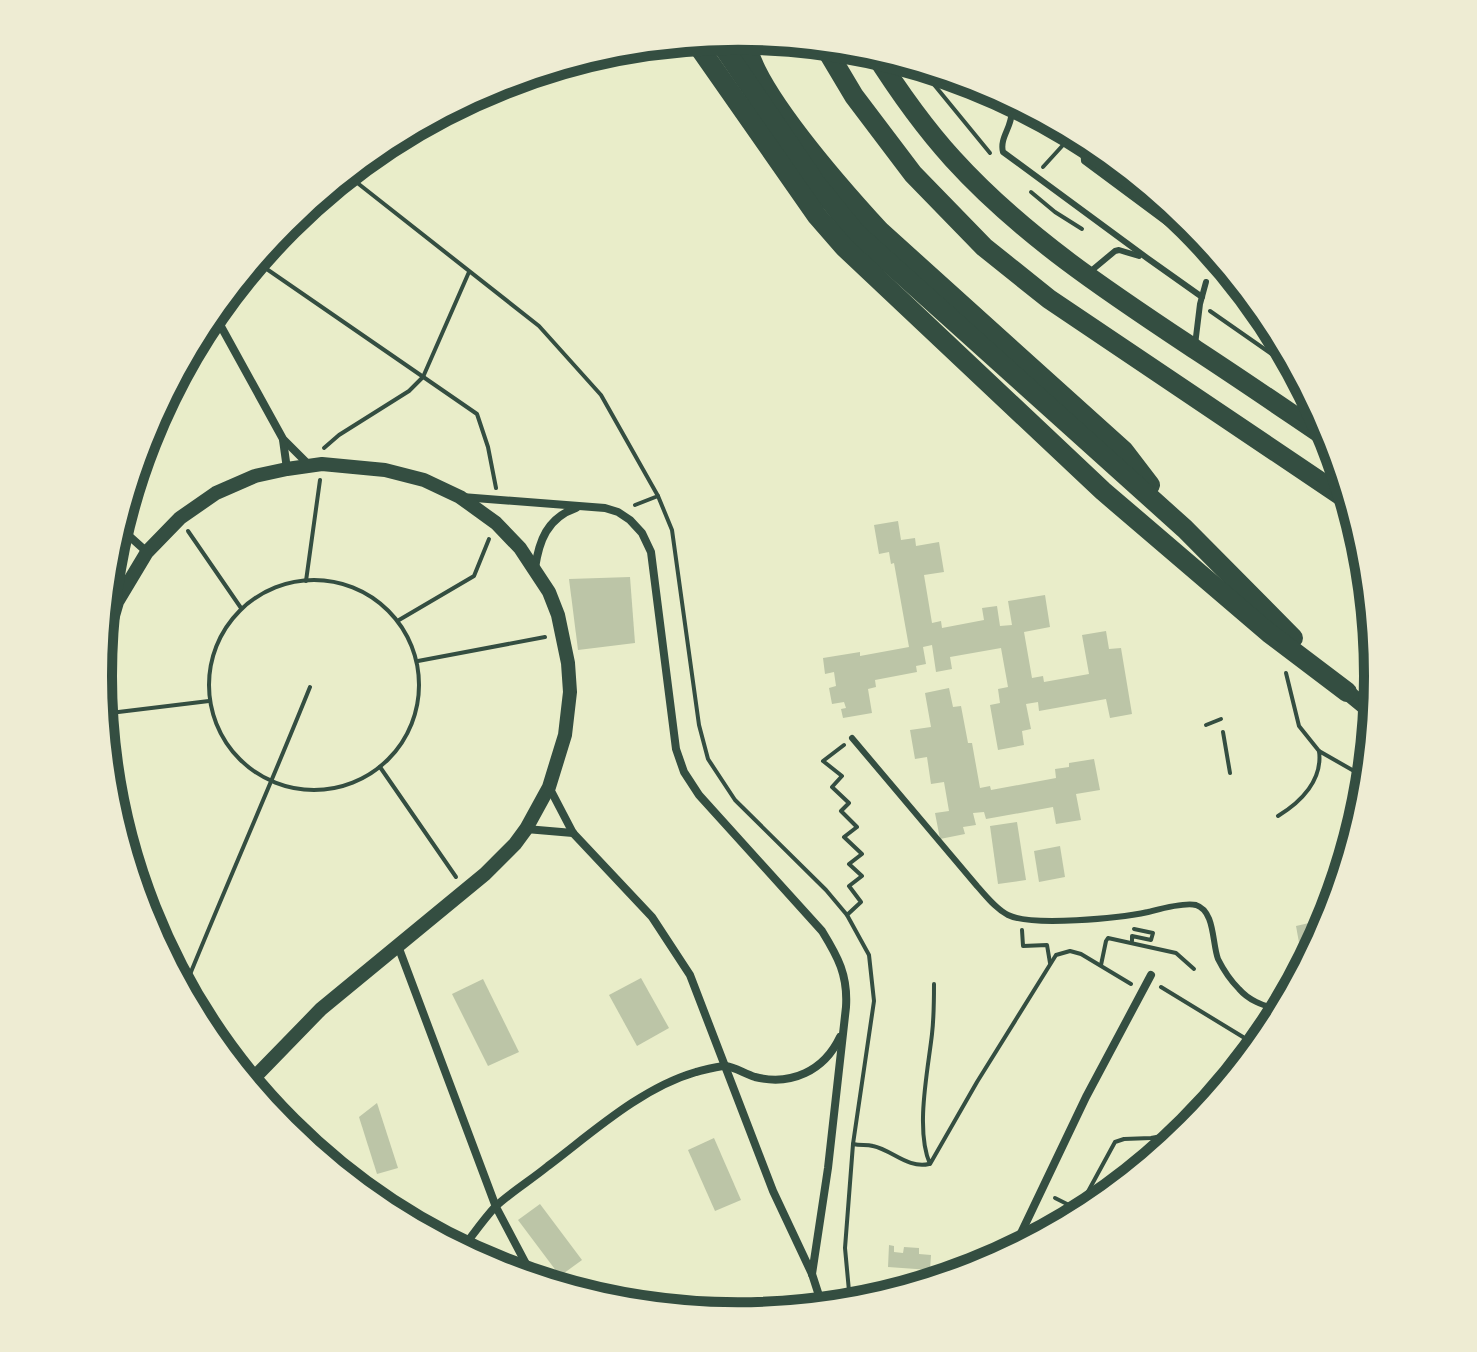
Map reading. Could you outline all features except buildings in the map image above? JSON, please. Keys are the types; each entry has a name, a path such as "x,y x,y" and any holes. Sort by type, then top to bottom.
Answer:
{"highway":[{"path":"725,50 791,149 857,234 1185,529 1347,692"},
{"path":"748,50 785,115 880,231 1124,451 1185,529"},
{"path":"702,51 817,216 844,247 1103,491 1269,633 1347,692"},
{"path":"831,57 854,96 913,174 984,247 1061,307 1336,492"},
{"path":"884,67 919,118 953,159 1022,225 1085,276 1314,429"}],"main road":[{"path":"1347,692 1363,705"}],"street":[{"path":"219,326 283,439 287,469"},
{"path":"283,439 316,465"},
{"path":"117,602 147,552 180,518 216,493 255,476 316,465 385,470 424,480 460,497 496,523 535,568 549,592 563,634 568,663 568,712 561,750 549,787 526,829 499,861 465,891 321,1009 257,1075"},
{"path":"460,497 599,506 618,512 637,526 651,552 676,749 684,772 699,795 815,922 835,951 846,987 846,1007 828,1168 812,1274"},
{"path":"535,568 539,546 552,523 565,513 584,506"},
{"path":"129,536 147,552"},
{"path":"549,787 573,833 652,917 690,975 773,1191 812,1274 819,1297"},
{"path":"526,829 573,833"},
{"path":"398,945 496,1207 527,1265"},
{"path":"1020,1234 1086,1097 1151,975"},
{"path":"469,1240 496,1207 631,1105 677,1079 726,1066 767,1079 787,1079 804,1074 827,1057 843,1029"}],"lane":[{"path":"1011,113 1001,148 1007,155 1202,297"},
{"path":"1083,154 1084,161 1181,233"},
{"path":"1085,276 1115,251 1147,258"},
{"path":"1194,349 1206,282"},
{"path":"852,738 996,907 1010,916 1042,921 1131,915 1192,904 1202,907 1209,920 1218,958 1240,990 1253,1002 1269,1007"}],"path":[{"path":"1034,176 1065,143"},
{"path":"355,181 539,326 601,395 658,496 618,512"},
{"path":"264,267 477,414 499,499"},
{"path":"306,581 316,465 324,446 409,391 423,377 469,272"},
{"path":"180,518 241,608"},
{"path":"398,620 474,576 496,523"},
{"path":"323,580 351,586 377,600 398,620 410,639 418,661 420,691 415,719 401,745 380,767 356,782 328,789 300,789 272,782 249,768 230,749 217,727 209,701 208,680 218,641 241,608 265,591 293,581 323,580"},
{"path":"418,661 563,634"},
{"path":"1285,669 1299,726 1319,751 1356,772"},
{"path":"189,976 310,687"},
{"path":"114,713 209,701"},
{"path":"1206,725 1221,719"},
{"path":"1223,732 1230,773"},
{"path":"841,747 823,761 842,776 832,787 849,803 841,811 857,827 844,837 862,854 849,864 862,876 849,886 861,902 847,915"},
{"path":"1278,816 1294,806 1307,792 1317,774 1319,751"},
{"path":"380,767 465,891"},
{"path":"1131,915 1134,929 1153,933 1151,940 1132,936 1132,942"},
{"path":"1021,919 1023,946 1047,945 1050,965"},
{"path":"1101,966 1108,938 1176,953 1194,969"},
{"path":"853,1144 870,1144 909,1163 930,1164 984,1069 1056,955 1070,951 1081,954 1142,991"},
{"path":"930,1164 924,1150 924,1109 934,984"},
{"path":"1158,987 1243,1037"},
{"path":"1085,1196 1115,1142 1163,1136"},
{"path":"1040,1191 1070,1206"}]}
